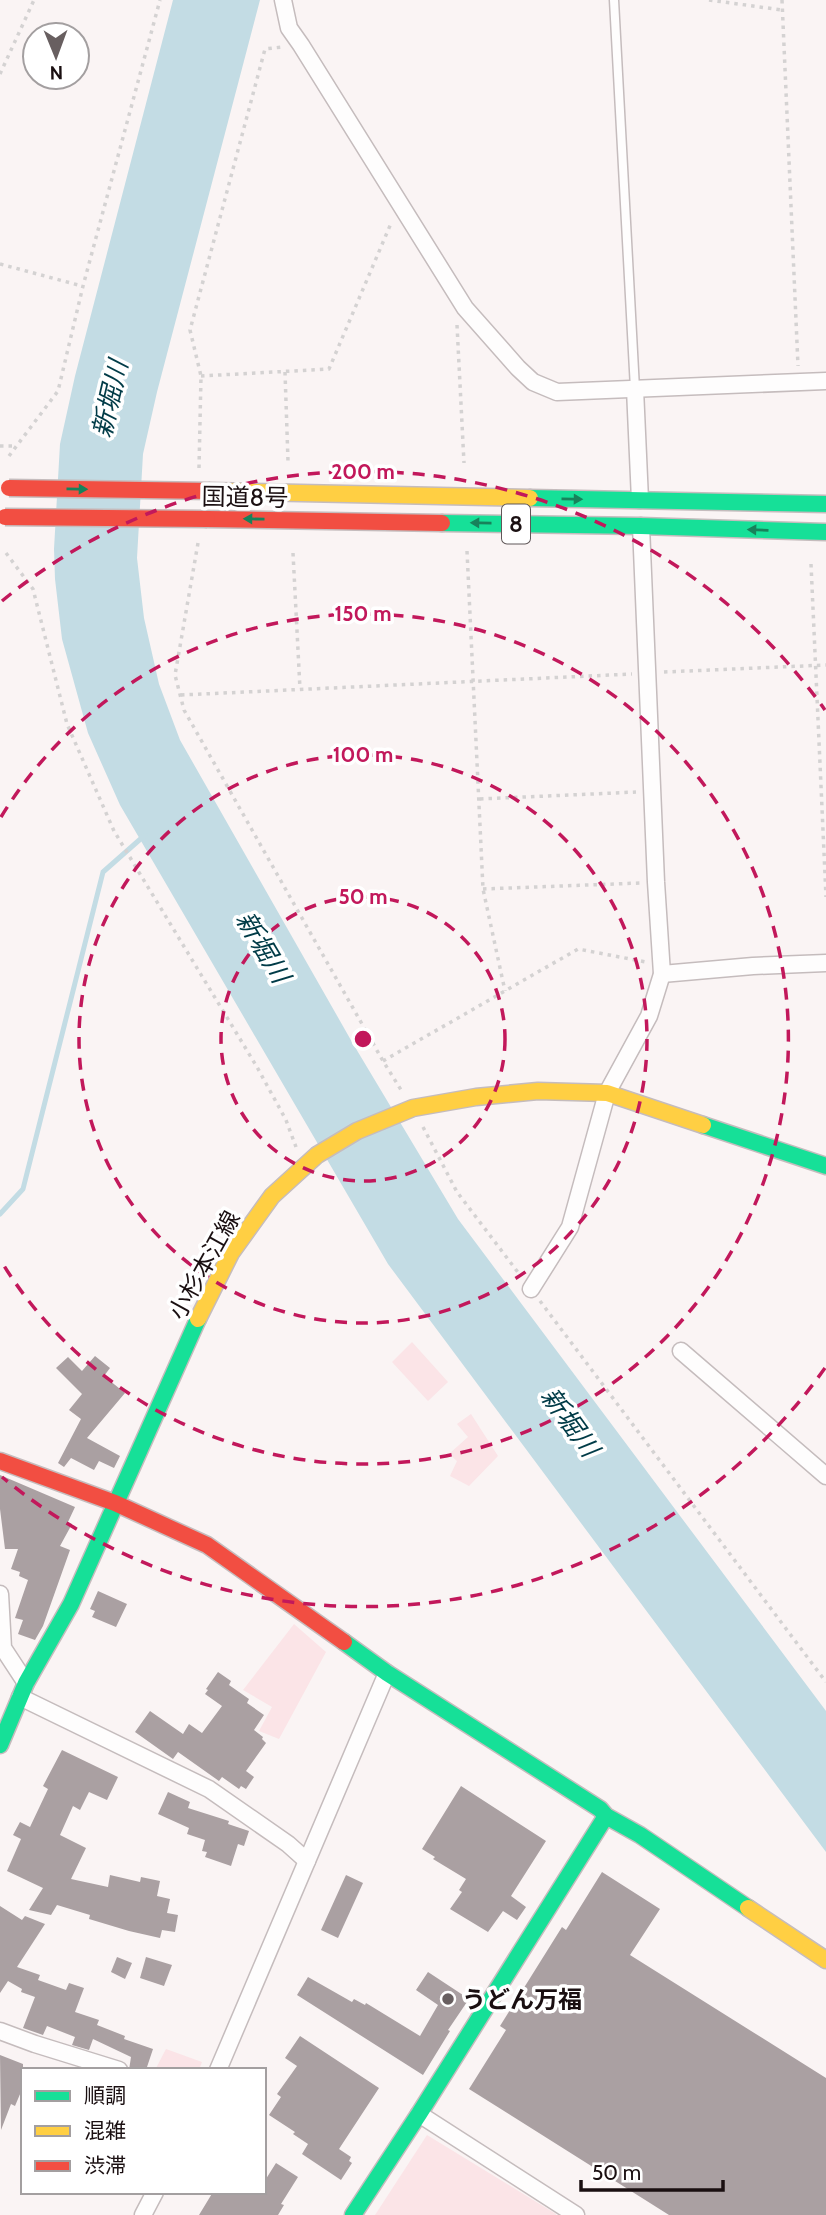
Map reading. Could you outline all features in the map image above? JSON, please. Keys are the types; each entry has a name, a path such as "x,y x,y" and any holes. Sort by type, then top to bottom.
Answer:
{"main road":[{"name":"国道8号","path":"4,488 826,504"},
{"name":"国道8号","path":"3,517 641,526 826,532"},
{"name":"小杉本江線","path":"0,1745 23,1690 71,1604 231,1253 272,1196 317,1155 357,1131 407,1110 476,1097 538,1091 607,1093 826,1166"},
{"path":"0,1461 115,1503 207,1545 387,1673 600,1809 606,1816 640,1835 826,1960"},
{"path":"353,2215 606,1816"}],"street":[{"path":"283,0 289,28 465,308 533,382 557,392 826,380"},
{"path":"635,389 640,500"},
{"path":"531,1289 570,1227 607,1093 649,1017 662,970 641,526"},
{"path":"662,970 826,963"},
{"path":"681,1351 826,1476"},
{"path":"0,1594 4,1648 23,1690 118,1743 209,1789 288,1844 307,1861"},
{"path":"219,2068 387,1673"},
{"path":"0,2031 112,2068"},
{"path":"419,2114 576,2215"},
{"path":"143,2215 154,2194"}],"lane":[{"path":"614,0 635,389"}],"path":[{"path":"0,74 34,0"},
{"path":"9,456 58,391 83,286 160,0"},
{"path":"709,0 782,10"},
{"path":"782,0 799,382"},
{"path":"199,472 201,376 190,330 265,49 302,45"},
{"path":"201,376 329,369 400,203"},
{"path":"0,264 83,286"},
{"path":"464,463 457,323 465,308"},
{"path":"285,372 288,461"},
{"path":"0,446 16,446"},
{"path":"198,541 175,675 184,710 383,1061 407,1110 457,1192 826,1682"},
{"path":"467,551 483,890 505,991"},
{"path":"6,553 33,589 67,724 114,831 263,1077 286,1120 303,1167"},
{"path":"293,553 300,689"},
{"path":"810,564 826,897"},
{"path":"180,695 826,665"},
{"path":"479,799 652,791"},
{"path":"483,890 656,882"},
{"path":"383,1061 578,949 662,970"}],"shaded area":[{"path":"412,1342 448,1382 428,1401 392,1362"},
{"path":"471,1414 498,1456 469,1486 450,1476 457,1461 449,1454 468,1437 457,1424"},
{"path":"294,1624 326,1652 279,1739 259,1731 272,1707 243,1690"},
{"path":"166,2049 202,2062 200,2068 156,2068"},
{"path":"427,2135 556,2214 556,2215 375,2215"}],"water":[{"name":"新堀川","path":"173,0 260,0 143,454 137,558 144,618 159,684 180,740 352,1042 458,1219 826,1711 826,1852 388,1264 120,805 88,733 62,639 55,579 54,549 60,444 75,376"}],"building":[{"path":"95,1356 110,1368 104,1376 125,1393 87,1438 120,1456 114,1468 99,1461 94,1470 71,1458 64,1467 58,1463 81,1419 69,1410 82,1394 56,1368 68,1357 82,1371"},
{"path":"0,1475 75,1507 68,1522 72,1524 60,1546 70,1550 43,1626 35,1640 18,1634 23,1620 15,1618 28,1580 19,1576 20,1572 11,1569 18,1549 5,1549 0,1509"},
{"path":"98,1591 127,1604 116,1627 92,1617 95,1611 90,1609"},
{"path":"218,1672 231,1681 229,1685 249,1699 247,1703 264,1715 254,1730 266,1743 246,1771 254,1777 246,1789 241,1786 239,1789 222,1777 219,1781 178,1752 173,1759 135,1732 150,1711 183,1734 189,1724 202,1733 222,1706 205,1694"},
{"path":"62,1750 118,1777 107,1800 89,1792 80,1810 73,1806 60,1835 86,1848 71,1879 108,1887 110,1875 140,1882 141,1877 160,1881 157,1896 170,1899 167,1913 178,1915 175,1932 162,1930 160,1938 129,1931 89,1919 90,1915 57,1905 51,1915 29,1910 43,1888 7,1871 21,1839 13,1835 20,1822 30,1827 48,1789 43,1786"},
{"path":"461,1786 546,1841 511,1896 526,1907 517,1920 503,1911 488,1932 450,1909 462,1892 459,1890 466,1879 422,1849"},
{"path":"168,1792 190,1802 188,1808 229,1821 228,1824 249,1831 244,1846 238,1844 231,1866 205,1857 207,1852 202,1851 205,1840 187,1834 189,1828 158,1814"},
{"path":"602,1872 660,1909 630,1955 826,2078 826,2215 669,2215 469,2089 506,2030 500,2026 562,1927 566,1930"},
{"path":"346,1875 363,1883 338,1938 321,1930"},
{"path":"0,1906 22,1920 25,1916 45,1924 17,1967 40,1975 38,1980 66,1990 69,1983 84,1988 75,2012 99,2020 97,2025 125,2036 124,2039 153,2049 147,2068 129,2068 131,2057 93,2039 89,2050 72,2045 75,2037 47,2026 43,2035 23,2028 35,1997 21,1992 22,1989 8,1981 0,1993"},
{"path":"117,1957 132,1963 125,1979 111,1972"},
{"path":"146,1957 172,1965 164,1986 140,1978"},
{"path":"428,1972 469,1999 423,2075 297,1995 308,1977 352,2002 354,1999 365,2005 366,2003 420,2036 438,2005 416,1990"},
{"path":"300,2036 379,2088 339,2149 351,2157 349,2161 352,2163 341,2180 302,2154 308,2144 269,2115 281,2097 277,2094 297,2066 285,2058"},
{"path":"0,2055 23,2064 21,2092 15,2106 11,2104 1,2130"},
{"path":"276,2163 298,2177 281,2204 284,2205 278,2215 199,2215 212,2194 266,2194 266,2179"}],"waterway":[{"path":"0,1214 23,1189 103,872 145,835"}],"traffic: fast":[{"path":"530,498 826,504"},
{"path":"442,523 826,532"},
{"path":"703,1125 826,1166"},
{"path":"0,1745 26,1683 71,1604 198,1319"},
{"path":"344,1642 387,1673 600,1809 606,1816 640,1835 748,1908"},
{"path":"353,2215 606,1816"}],"traffic: slow":[{"path":"210,491 530,498"},
{"path":"198,1319 231,1253 272,1196 317,1155 357,1131 413,1108 476,1097 538,1091 607,1093 703,1125"},
{"path":"748,1908 826,1960"}],"traffic: jam":[{"path":"9,488 210,491"},
{"path":"5,517 207,519"},
{"path":"207,519 442,523"},
{"path":"0,1461 115,1503 207,1545 344,1642"}],"place":[{"name":"うどん万福","path":"448,1999"}]}
